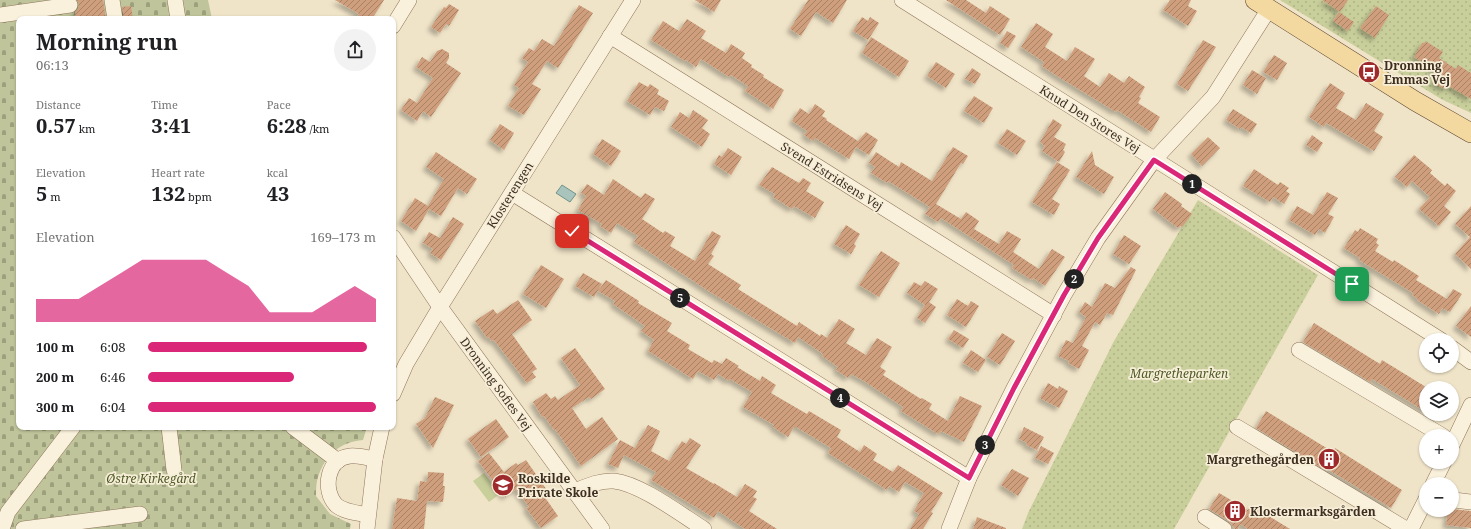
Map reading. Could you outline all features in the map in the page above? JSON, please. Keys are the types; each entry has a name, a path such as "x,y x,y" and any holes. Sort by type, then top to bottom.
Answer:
{"main road":[{"path":"1262,4 1414,101 1471,133"}],"street":[{"path":"112,0 115,16"},
{"path":"175,0 178,16"},
{"path":"396,21 409,0"},
{"name":"Klosterengen","path":"396,387 406,364 440,307 633,0"},
{"name":"Knud Den Stores Vej","path":"902,0 1430,333"},
{"path":"949,529 969,478 1014,388 1098,238 1154,160 1213,97 1262,4"},
{"path":"0,15 70,5"},
{"name":"Svend Estridsens Vej","path":"610,36 1054,315"},
{"path":"512,193 969,478"},
{"name":"Dronning Sofies Vej","path":"396,241 440,307 602,529"},
{"path":"1299,350 1430,429"},
{"path":"1459,353 1471,362"},
{"path":"1457,429 1471,405"},
{"path":"1237,427 1406,529"},
{"path":"2,529 8,512 71,430"},
{"path":"169,430 174,470"},
{"path":"298,430 338,461"},
{"path":"374,459 349,456 338,461 328,476 330,496 336,505 368,522 374,459 381,430"},
{"path":"575,491 594,483 614,481 627,484 639,489 704,529"},
{"path":"1459,501 1471,502"},
{"path":"1411,529 1419,513"},
{"path":"23,529 140,514"},
{"path":"1205,517 1224,529"}],"green space":[{"name":"Østre Kirkegård","path":"0,0 208,0 211,16 16,16 16,430 366,430 363,440 355,441 340,447 329,456 321,469 317,482 316,496 330,514 351,524 350,529 0,529"},
{"path":"1280,0 1471,0 1471,113 1441,99"},
{"name":"Margretheparken","path":"1198,200 1318,275 1174,529 1022,529 1028,513 1114,341"},
{"path":"484,473 500,494 489,502 473,481"}],"water":[{"path":"562,185 576,194 570,202 556,193"}],"building":[{"path":"77,0 103,0 106,16 76,16 75,12 78,9 79,4"},
{"path":"335,0 384,0 374,16 358,16 359,14"},
{"path":"695,0 721,0 714,12"},
{"path":"808,0 847,0 833,23 816,12 801,36 790,29"},
{"path":"946,0 966,0 986,13 990,6 1010,19 1000,35"},
{"path":"1170,0 1191,0 1188,6 1197,11 1188,26 1163,10"},
{"path":"1322,0 1348,0 1340,12"},
{"path":"449,4 459,10 449,26 446,24 440,33 431,27 444,7 446,8"},
{"path":"579,5 593,13 558,68 547,61 532,84 541,89 524,115 508,106 519,88 514,85 528,62 522,58 529,48 534,51 542,39 554,46"},
{"path":"131,6 133,16 124,16 122,7"},
{"path":"1376,6 1389,15 1375,38 1360,28"},
{"path":"1339,12 1354,22 1348,31 1333,21"},
{"path":"862,17 868,21 870,17 879,23 868,40 853,31"},
{"path":"687,19 706,31 701,38 726,53 731,44 745,53 742,58 752,65 751,67 764,75 763,77 784,90 773,109 745,91 748,86 731,75 729,77 701,59 696,67 651,40 663,21 679,31"},
{"path":"1036,23 1053,34 1045,47 1067,61 1075,47 1095,59 1084,76 1100,87 1109,73 1124,83 1129,76 1145,87 1139,97 1141,98 1138,103 1160,117 1151,132 1117,110 1116,112 1057,76 1042,66 1044,62 1021,47"},
{"path":"1007,31 1016,36 1008,48 1000,43"},
{"path":"871,37 909,61 899,77 862,53"},
{"path":"1203,40 1216,47 1188,91 1177,84"},
{"path":"1427,42 1443,52 1439,58 1456,69 1458,65 1471,73 1471,99 1447,85 1445,89 1433,83 1439,73 1414,57 1422,43"},
{"path":"442,49 449,53 449,58 446,63 461,73 431,117 423,111 417,121 401,110 409,98 417,103 433,78 416,67 422,57 430,62 437,51"},
{"path":"1274,55 1287,63 1277,80 1263,72"},
{"path":"936,62 955,74 946,88 927,76"},
{"path":"972,68 981,74 975,84 965,79"},
{"path":"1252,70 1266,78 1257,94 1243,85"},
{"path":"639,82 648,87 650,84 659,90 657,94 669,101 664,111 655,107 650,115 627,101"},
{"path":"1330,83 1345,93 1336,108 1356,120 1366,103 1384,114 1374,131 1383,137 1374,151 1326,123 1324,127 1309,117"},
{"path":"974,96 993,108 984,123 964,111"},
{"path":"815,104 825,111 822,116 827,119 826,120 858,141 866,132 878,140 869,155 856,147 849,159 815,138 813,141 804,135 807,131 792,121 800,108 809,114"},
{"path":"1233,109 1257,124 1251,133 1241,127 1240,129 1226,120"},
{"path":"693,110 708,120 702,128 710,134 702,147 671,127 680,112 689,118"},
{"path":"1053,119 1062,125 1054,137 1066,144 1063,150 1065,152 1059,162 1042,151 1045,146 1040,142"},
{"path":"500,124 514,133 504,150 490,140"},
{"path":"1007,129 1026,141 1017,155 998,143"},
{"path":"1312,135 1323,143 1317,152 1306,145"},
{"path":"1208,137 1220,148 1202,166 1191,154"},
{"path":"602,139 621,151 611,166 593,154"},
{"path":"953,147 968,156 963,164 961,163 936,204 961,219 966,212 979,221 974,229 999,244 1007,231 1021,239 1013,252 1039,269 1052,249 1065,257 1045,286 1033,278 1032,280 1012,268 1014,265 941,218 938,222 925,214 930,207 888,181 887,183 871,173 875,167 869,163 876,152 899,167 901,162 932,181"},
{"path":"728,148 742,157 731,175 714,164 719,155 722,157"},
{"path":"1092,151 1095,165 1114,177 1104,194 1076,177"},
{"path":"436,152 477,179 467,194 458,188 441,216 429,209 416,231 401,221 415,198 428,206 444,179 426,167"},
{"path":"1414,155 1432,170 1430,173 1445,186 1447,183 1456,191 1444,206 1451,212 1439,226 1419,209 1430,197 1412,181 1407,187 1395,177"},
{"path":"1057,162 1070,170 1052,199 1060,204 1054,215 1032,202"},
{"path":"772,167 799,183 803,178 811,183 806,191 824,202 815,218 794,206 792,209 773,197 775,194 759,185"},
{"path":"1254,169 1278,185 1280,182 1289,188 1286,191 1290,194 1284,204 1273,197 1270,202 1243,186"},
{"path":"613,179 641,198 645,193 655,199 642,219 663,233 665,231 675,237 670,246 695,261 712,231 721,236 711,254 714,256 708,264 741,285 738,289 797,326 799,322 820,336 821,334 827,338 839,319 855,329 846,343 866,355 877,338 892,347 880,367 886,371 883,375 921,399 922,398 932,404 929,409 948,421 960,396 982,406 964,442 941,431 938,434 901,411 903,407 864,381 851,374 848,378 836,370 838,367 822,356 823,354 798,337 795,343 710,292 634,242 638,236 617,223 611,233 600,226 602,224 578,210 586,196 581,193 587,184 604,195"},
{"path":"1165,192 1182,204 1181,206 1192,214 1182,227 1180,226 1178,228 1153,209"},
{"path":"1327,192 1338,198 1328,214 1334,217 1325,233 1319,229 1315,235 1289,220 1297,206 1313,215"},
{"path":"1471,206 1471,269 1455,254 1470,237 1455,224"},
{"path":"453,217 464,224 441,260 430,253 433,249 423,243 429,232 440,238"},
{"path":"846,225 860,234 854,244 856,246 851,254 834,244"},
{"path":"1360,228 1378,239 1376,243 1379,245 1375,251 1393,262 1394,260 1419,276 1416,280 1447,299 1453,289 1462,294 1450,312 1442,308 1439,314 1417,300 1418,299 1412,295 1413,293 1359,260 1360,258 1344,248 1355,230 1358,232"},
{"path":"1124,235 1141,246 1129,264 1113,254"},
{"path":"881,251 900,263 879,297 859,285"},
{"path":"541,265 564,279 546,308 523,294"},
{"path":"1131,267 1136,270 1113,315 1107,313 1100,325 1095,322 1082,346 1089,350 1079,369 1068,363 1069,361 1058,356 1066,340 1073,343 1086,317 1079,312 1085,302 1092,307 1105,283 1115,288"},
{"path":"583,273 602,284 594,297 575,286"},
{"path":"606,280 639,301 638,303 672,323 667,331 690,345 688,349 712,363 714,360 722,364 726,358 739,366 737,367 760,381 762,376 776,385 771,393 807,414 809,411 841,430 837,437 860,452 864,445 877,454 873,460 893,472 898,465 943,493 931,512 933,513 923,529 910,529 919,514 914,511 924,493 905,482 899,492 889,486 887,490 828,453 831,448 796,427 794,427 788,437 773,427 774,425 743,407 752,392 730,379 729,381 718,374 714,380 698,371 693,379 648,351 654,340 641,331 645,326 613,304 615,301 598,291"},
{"path":"925,281 938,289 929,302 936,307 925,323 917,318 925,305 907,293 914,282 921,286"},
{"path":"957,299 968,306 971,301 979,306 966,327 947,315"},
{"path":"518,300 532,320 512,334 537,369 532,372 536,377 527,383 494,340 491,341 489,337 487,338 475,321 493,309 497,314"},
{"path":"1471,306 1471,337 1456,326"},
{"path":"1314,323 1380,364 1382,360 1419,383 1419,408 1372,379 1370,382 1303,342"},
{"path":"954,330 969,339 963,348 948,339"},
{"path":"1002,333 1015,341 1000,365 987,357"},
{"path":"575,348 605,389 591,399 589,397 572,408 586,429 602,417 618,439 581,466 555,429 554,430 544,416 542,417 533,402 546,393 551,399 555,396 558,400 580,385 561,358"},
{"path":"971,350 986,360 978,372 963,363"},
{"path":"1048,383 1058,389 1059,386 1068,391 1059,408 1040,398"},
{"path":"435,397 454,405 433,448 416,424 425,418"},
{"name":"Margrethegården","path":"1266,411 1333,452 1335,448 1402,490 1391,508 1256,428"},
{"path":"496,419 509,437 481,457 468,439"},
{"path":"648,425 660,431 651,451 669,461 682,441 686,444 690,438 701,445 686,468 737,497 745,484 757,491 753,497 757,499 749,511 777,529 745,529 718,511 714,518 651,480 656,472 624,455 618,468 608,464 620,440 635,448"},
{"path":"1024,427 1044,437 1037,450 1026,445 1027,443 1019,439"},
{"path":"1041,446 1054,453 1048,464 1035,458"},
{"path":"489,453 504,472 516,463 518,465 526,460 549,493 544,496 558,516 541,528 526,508 529,507 516,489 505,497 478,461"},
{"path":"1012,469 1029,478 1018,496 1001,485"},
{"path":"428,472 444,473 443,486 445,486 443,502 427,501 424,529 392,529 397,498 417,501 420,481 427,482"},
{"name":"Klostermarksgården","path":"1219,493 1248,510 1251,505 1290,529 1248,529 1240,524 1238,529 1235,529 1229,521 1209,509"},
{"path":"1459,510 1471,511 1471,528 1446,525 1447,517 1459,517"},
{"path":"977,517 1006,528 1006,529 973,529"}],"place":[{"name":"Dronning Emmas Vej","path":"1369,72"},
{"name":"Margrethegården","path":"1329,459"},
{"name":"Roskilde Private Skole","path":"503,485"},
{"name":"Klostermarksgården","path":"1235,511"}],"route":[{"path":"572,231 969,478 1014,388 1064,295 1098,238 1154,160 1352,284"}]}
